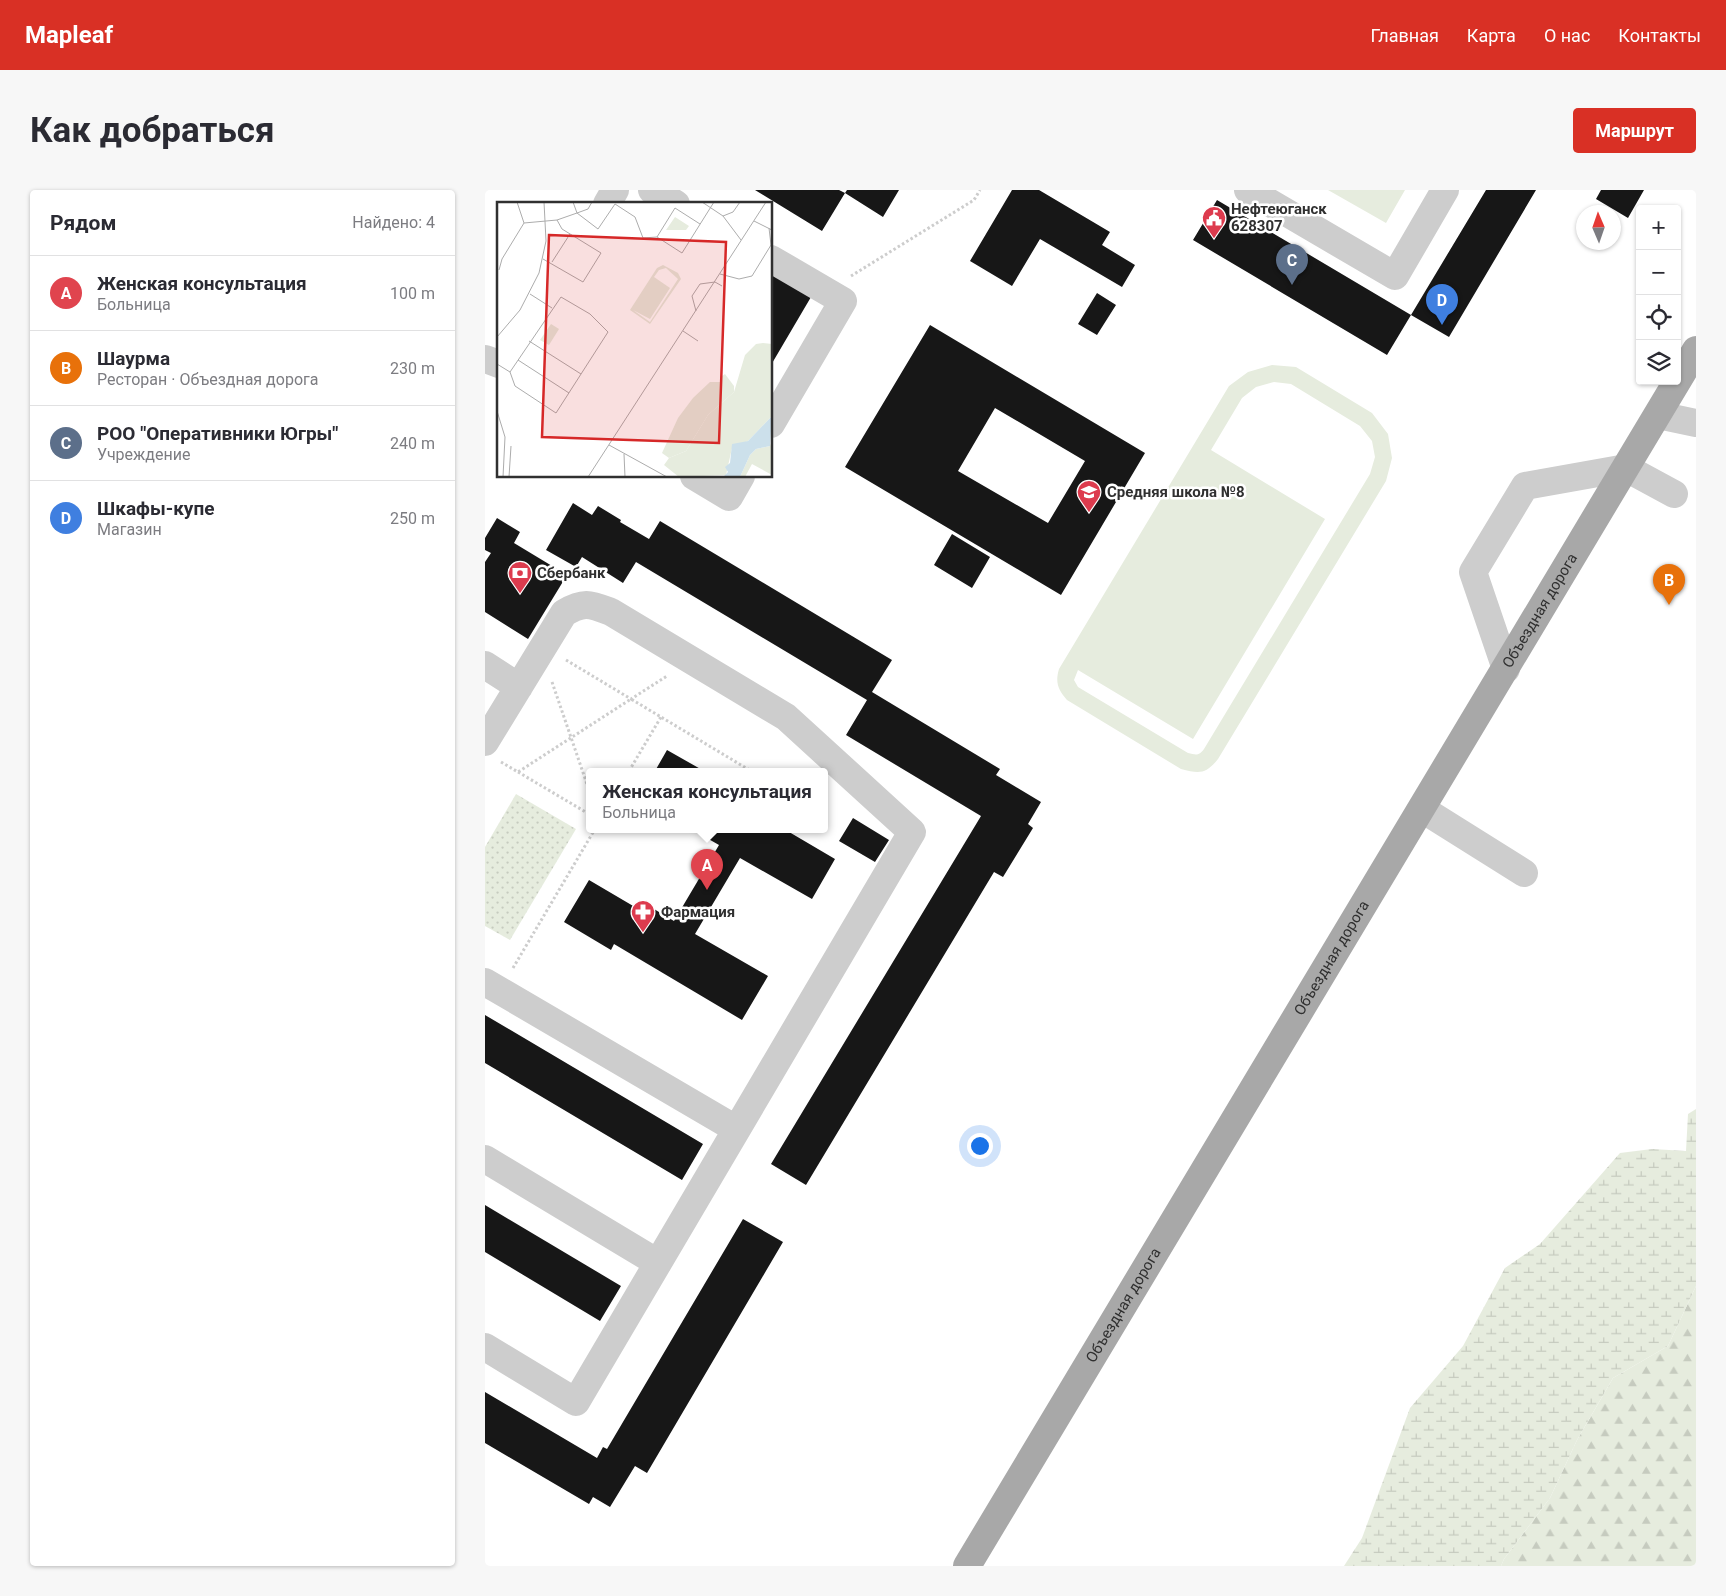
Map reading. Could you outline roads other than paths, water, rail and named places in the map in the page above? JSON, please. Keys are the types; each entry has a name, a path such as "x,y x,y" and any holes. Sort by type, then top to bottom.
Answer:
{"main road":[{"name":"Объездная дорога","path":"967,1566 1696,350"}],"lane":[{"path":"608,202 615,190"},
{"path":"652,190 673,202"},
{"path":"1248,190 1395,276 1445,190"},
{"path":"773,260 843,301 773,421"},
{"path":"485,359 497,363"},
{"path":"1658,415 1696,423"},
{"path":"1506,669 1473,572 1525,486 1626,468 1674,494"},
{"path":"697,478 729,497 740,478"},
{"path":"485,1347 576,1402 912,832 786,717 611,612 593,605 577,605 564,613 519,687 489,750"},
{"path":"485,666 519,687"},
{"path":"1422,809 1524,873"},
{"path":"493,987 736,1129"},
{"path":"485,1159 658,1263"}],"place":[{"name":"Нефтеюганск 628307","path":"1214,239"},
{"name":"РОО \"Оперативники Югры\"","path":"1292,285"},
{"name":"Шкафы-купе","path":"1442,325"},
{"name":"Средняя школа №8","path":"1089,513"},
{"name":"Сбербанк","path":"520,594"},
{"name":"Шаурма","path":"1669,605"},
{"name":"Женская консультация","path":"707,890"},
{"name":"Фармация","path":"643,933"}]}
